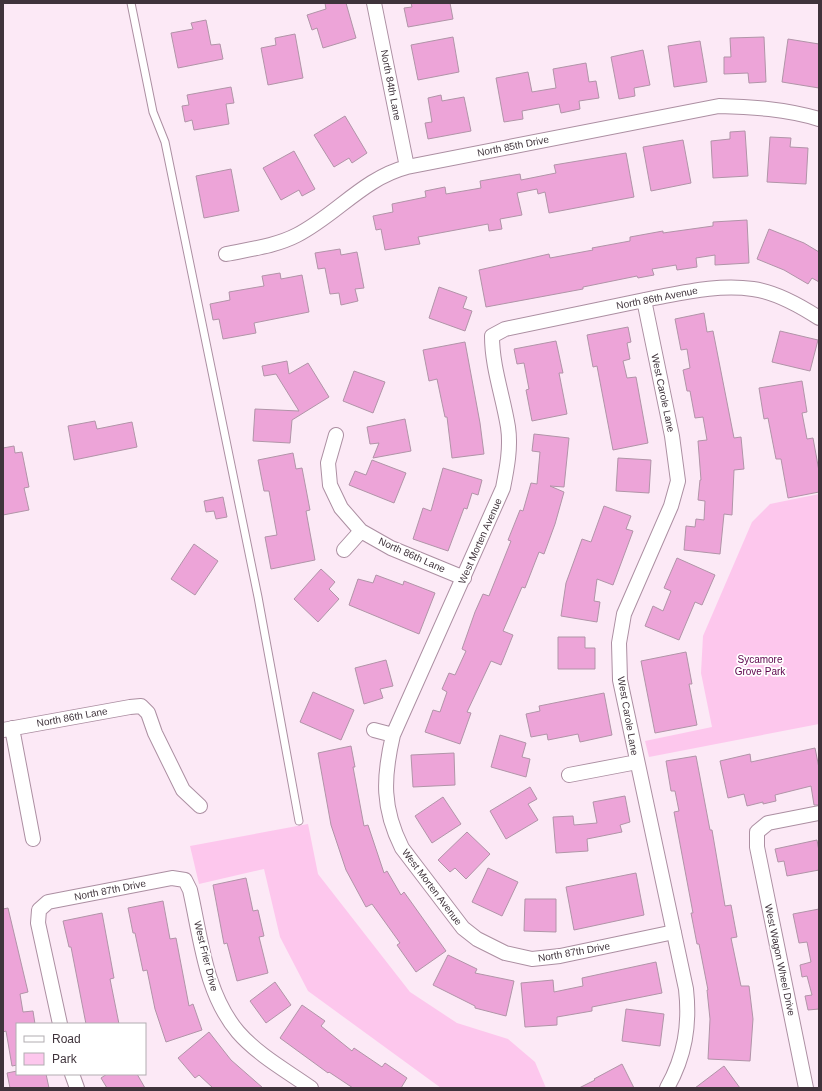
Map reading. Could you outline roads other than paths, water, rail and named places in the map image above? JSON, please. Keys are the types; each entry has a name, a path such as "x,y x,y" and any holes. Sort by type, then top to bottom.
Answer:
{"street":[{"name":"North 84th Lane","path":"374,3 407,167"},
{"name":"North 85th Drive","path":"226,254 263,247 297,235 328,215 376,179 395,170 407,167 719,106 754,107 800,114 819,119"},
{"name":"North 86th Avenue","path":"492,336 505,329 644,300 726,287 753,289 771,293 802,307 819,318"},
{"name":"West Carole Lane","path":"644,300 672,436 678,481 671,506 624,614 619,643 620,680 686,989 688,1026 684,1050 676,1071 667,1088"},
{"name":"West Morten Avenue","path":"477,940 453,916 402,848 390,818 386,796 388,758 393,735 503,488 509,449 508,427 492,352 492,336"},
{"name":"North 86th Lane","path":"336,435 328,463 330,485 341,508 361,531 391,548 464,578"},
{"path":"344,550 361,531"},
{"name":"North 86th Lane","path":"7,729 141,706 148,713 155,733 183,790 200,806"},
{"path":"7,729 33,839"},
{"path":"374,730 393,735"},
{"path":"568,775 637,762"},
{"name":"West Wagon Wheel Drive","path":"806,1088 757,847 757,832 768,823 819,813"},
{"name":"North 87th Drive","path":"60,1023 38,923 39,910 48,902 172,878 185,880"},
{"name":"West Frier Drive","path":"185,880 190,890 211,986 218,1003 238,1032 250,1044 311,1088"},
{"name":"North 87th Drive","path":"477,940 504,953 532,959 560,956 674,932"},
{"path":"72,1075 77,1088"}],"lane":[{"path":"131,3 153,112 167,150 256,590 299,821"}],"park label":[{"name":"Sycamore Grove Park","path":"760,664"}]}
